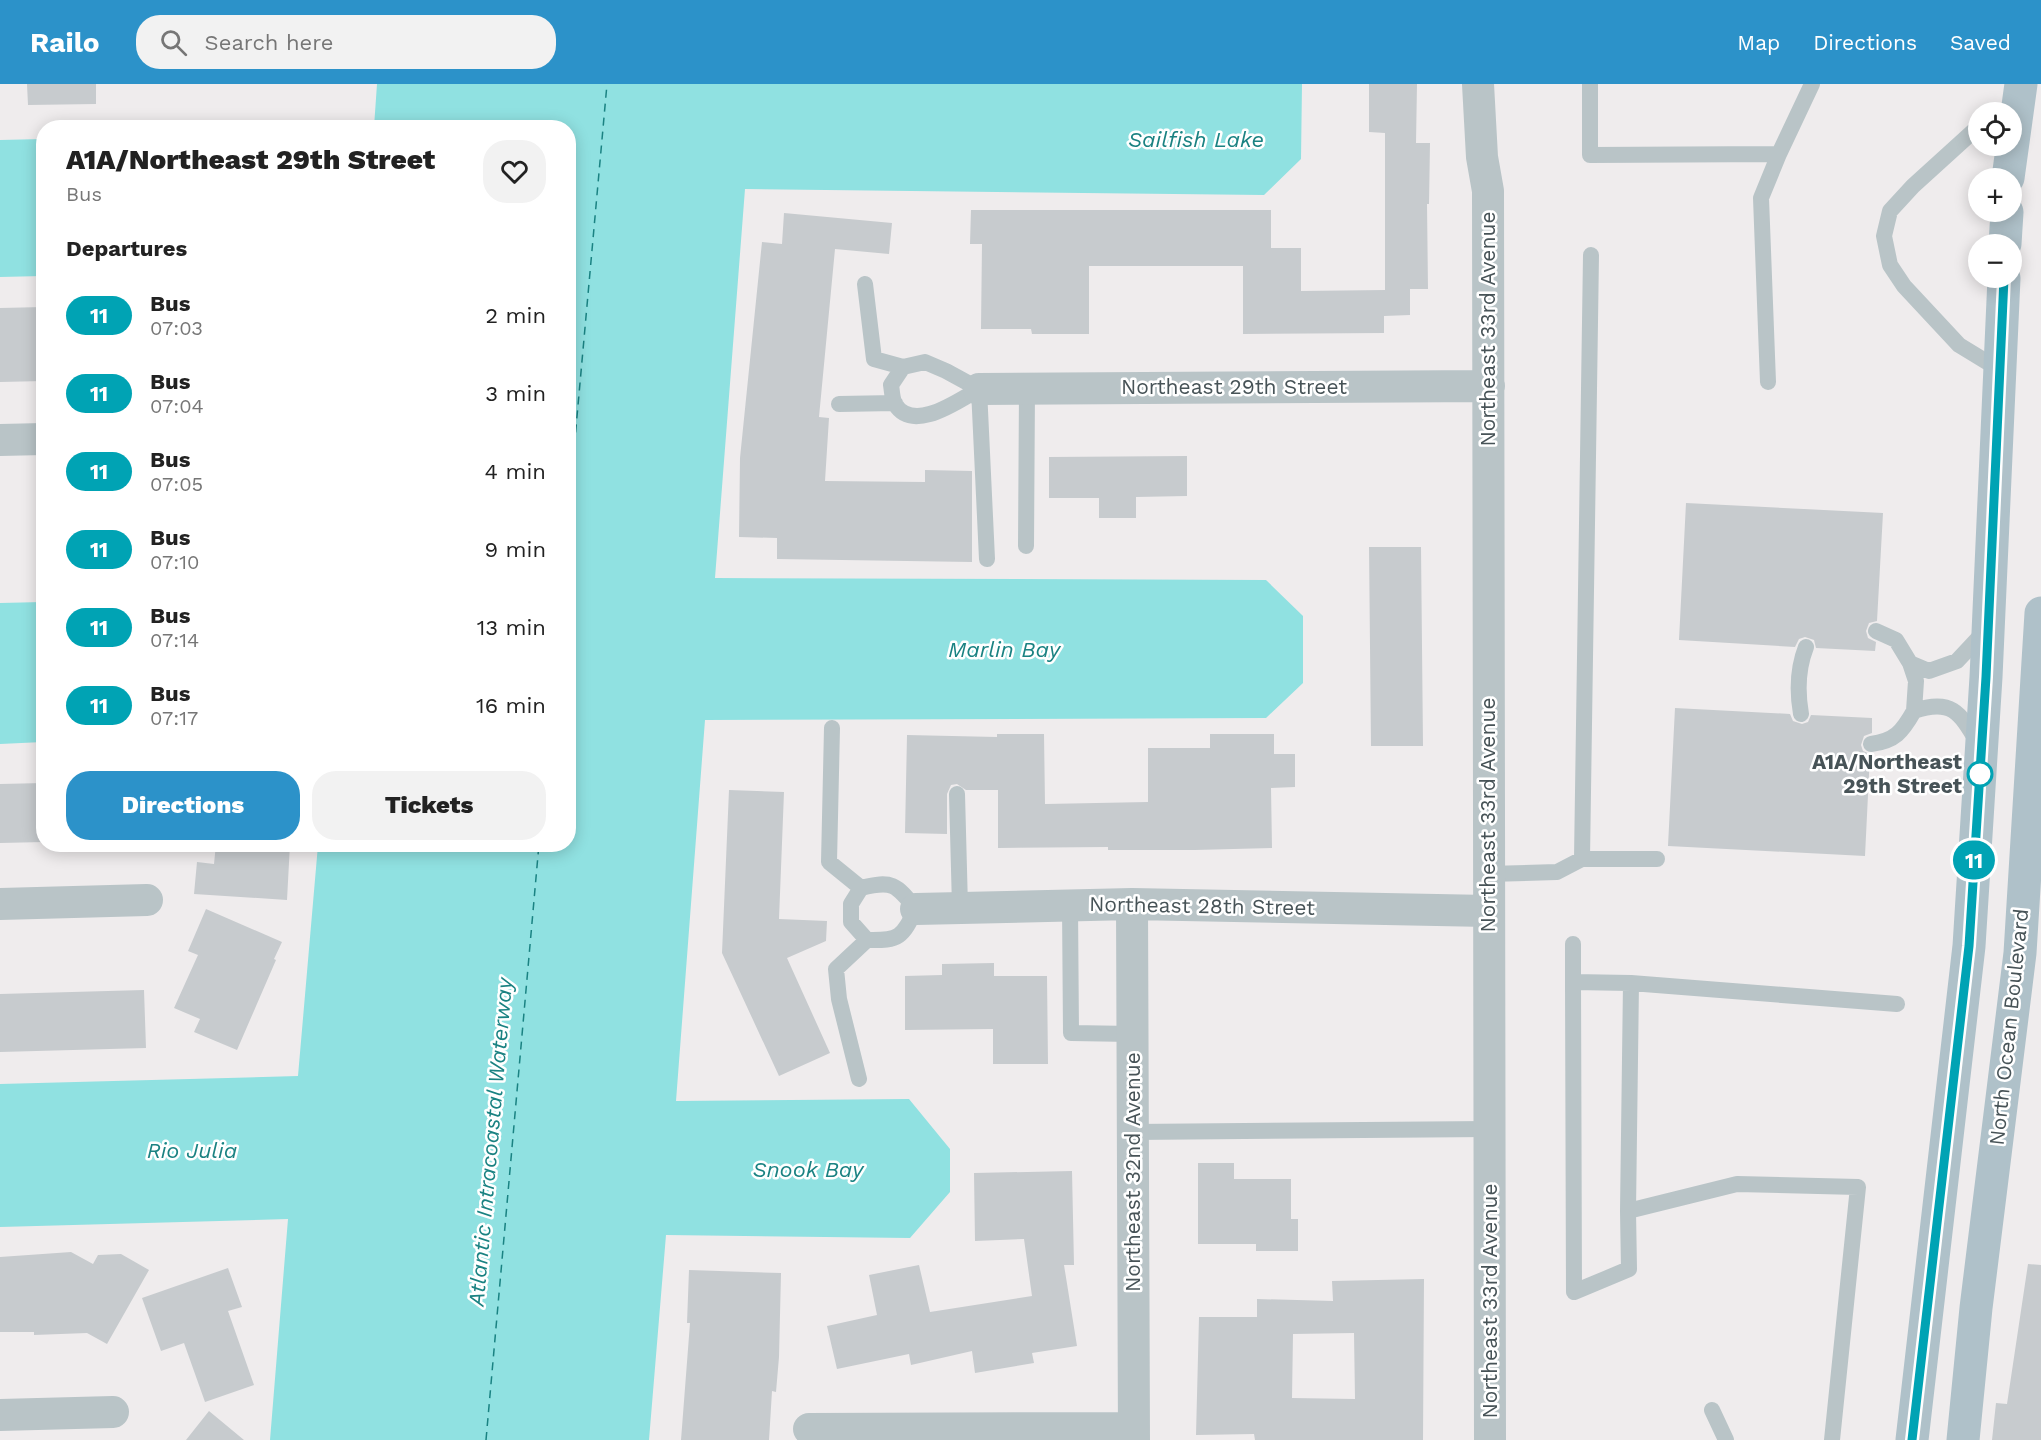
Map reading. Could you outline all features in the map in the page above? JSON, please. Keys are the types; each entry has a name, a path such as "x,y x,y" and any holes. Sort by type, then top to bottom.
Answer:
{"main road":[{"path":"2008,168 2012,97"},
{"path":"1912,1440 1969,946 1989,627 2004,288"},
{"path":"1989,627 2041,621"},
{"name":"North Ocean Boulevard","path":"1964,1440 1976,1308 2020,953 2041,621"}],"street":[{"name":"Northeast 33rd Avenue","path":"1478,84 1482,157 1488,191 1490,1440"},
{"name":"Northeast 33rd Avenue","path":"1488,191 1494,159 1499,84"},
{"name":"Northeast 29th Street","path":"979,389 1489,386"},
{"path":"0,440 36,439"},
{"path":"0,904 147,900"},
{"name":"Northeast 28th Street","path":"916,909 1132,903 1488,911"},
{"name":"Northeast 32nd Avenue","path":"1132,903 1134,1434"},
{"path":"0,1415 113,1412"},
{"path":"823,1433 1134,1434"}],"lane":[{"path":"1590,84 1590,155 1779,154"},
{"path":"1768,382 1761,198 1812,84"},
{"path":"1968,136 1913,186 1890,211 1884,236 1890,265 1904,286 1959,345 2000,370"},
{"path":"1582,859 1591,255"},
{"path":"865,284 874,359 903,368 925,362 979,389"},
{"path":"903,368 891,385 895,404 908,415 928,416 979,389"},
{"path":"979,389 987,559"},
{"path":"1026,389 1026,546"},
{"path":"839,404 895,404"},
{"path":"1910,663 1929,671 1957,661 1989,627"},
{"path":"1871,744 1885,742 1903,730 1914,711 1916,681 1910,663 1896,640 1876,631"},
{"path":"1802,714 1797,694 1800,663 1806,647"},
{"path":"1914,711 1927,707 1948,707 1960,714 1982,749"},
{"path":"831,728 829,861 861,888"},
{"path":"957,794 960,907"},
{"path":"1488,874 1557,872 1582,859 1657,859"},
{"path":"881,883 900,888 916,909 904,932 888,941 867,940 851,922 851,904 861,888 881,883"},
{"path":"1070,905 1071,1033 1132,1034"},
{"path":"860,1079 839,999 836,969 867,940"},
{"path":"1573,944 1574,1292 1629,1269 1631,983"},
{"path":"1573,982 1631,983 1897,1004"},
{"path":"1133,1132 1489,1129"},
{"path":"1628,1211 1737,1184 1858,1187 1832,1440"},
{"path":"1712,1410 1726,1440"}],"water":[{"path":"377,84 1302,84 1301,159 1264,195 745,189 715,578 1266,580 1303,616 1303,683 1266,718 705,720 676,1101 909,1099 950,1149 950,1192 910,1238 666,1235 649,1440 270,1440 288,1219 0,1227 0,1084 298,1076 317,852 576,852 576,120 374,120"},
{"path":"36,139 36,276 0,277 0,140"},
{"path":"36,602 36,742 0,744 0,603"}],"building":[{"path":"27,84 96,84 96,104 28,105"},
{"path":"1369,84 1417,84 1416,143 1430,143 1429,204 1427,204 1428,289 1410,289 1410,315 1384,316 1384,333 1243,334 1243,266 1089,266 1089,334 1032,334 1031,329 981,329 982,244 970,244 971,210 1271,210 1271,248 1301,248 1301,291 1385,290 1385,133 1369,132"},
{"path":"784,213 892,223 889,254 835,249 819,417 829,418 825,481 925,482 925,470 972,471 972,562 777,559 777,538 739,537 740,458 762,242 782,244"},
{"path":"36,307 36,381 0,382 0,308"},
{"path":"1187,456 1187,496 1136,497 1136,518 1099,518 1099,498 1049,498 1049,457"},
{"path":"1686,503 1883,513 1877,621 1869,623 1866,631 1868,638 1876,642 1875,651 1816,648 1814,640 1805,637 1799,639 1795,647 1679,640"},
{"path":"1369,547 1421,547 1423,746 1371,746"},
{"path":"1675,708 1790,714 1793,721 1802,724 1808,722 1811,715 1872,718 1872,733 1864,736 1861,745 1863,751 1870,754 1865,856 1668,846"},
{"path":"997,734 1044,734 1045,804 1148,802 1148,748 1210,748 1210,734 1274,734 1274,754 1295,754 1295,787 1271,788 1272,848 1108,850 1108,847 998,848 998,790 966,790 957,784 951,785 947,794 947,834 905,833 907,735 997,737"},
{"path":"36,783 36,842 0,843 0,784"},
{"path":"729,790 784,792 779,919 827,921 826,941 787,958 830,1053 779,1076 722,953"},
{"path":"215,852 290,852 287,900 194,894 197,862 214,864"},
{"path":"206,909 282,942 237,1050 194,1032 200,1019 174,1008 198,955 188,951"},
{"path":"994,963 994,976 1047,976 1048,1064 993,1064 993,1029 905,1030 905,976 942,975 942,964"},
{"path":"144,990 146,1048 0,1052 0,994"},
{"path":"1198,1163 1234,1163 1234,1179 1291,1179 1291,1219 1298,1219 1298,1251 1256,1251 1256,1244 1198,1244"},
{"path":"1072,1171 1074,1265 1064,1265 1077,1346 1032,1353 1034,1363 975,1373 972,1351 911,1365 909,1354 837,1369 827,1326 877,1315 869,1275 919,1265 930,1312 1032,1296 1024,1239 975,1241 974,1173"},
{"path":"71,1252 93,1264 98,1255 121,1254 149,1270 107,1344 87,1333 34,1335 34,1332 0,1332 0,1257"},
{"path":"2028,1264 2041,1265 2041,1440 1992,1440 1996,1403 2007,1404"},
{"path":"228,1268 242,1307 228,1311 254,1385 205,1402 184,1343 161,1351 142,1298"},
{"path":"689,1270 781,1273 779,1357 776,1392 772,1391 769,1440 681,1440 690,1323 687,1323"},
{"path":"1424,1279 1423,1440 1255,1440 1254,1434 1196,1435 1199,1317 1257,1317 1257,1299 1333,1301 1332,1281","holes":["1354,1333 1355,1399 1292,1398 1293,1334"]},
{"path":"209,1411 244,1440 186,1440"}],"ferry route":[{"path":"576,427 607,84"},
{"path":"486,1440 538,852"}],"bus line":[{"name":"11","path":"1912,1440 1925,1309 1969,946 1986,677 2004,288"}],"place":[{"name":"A1A/Northeast 29th Street","path":"1980,774"}],"water label":[{"name":"Sailfish Lake","path":"1196,139"},
{"name":"Marlin Bay","path":"1004,649"},
{"name":"Atlantic Intracoastal Waterway","path":"490,1142"},
{"name":"Rio Julia","path":"192,1150"},
{"name":"Snook Bay","path":"808,1169"}]}
